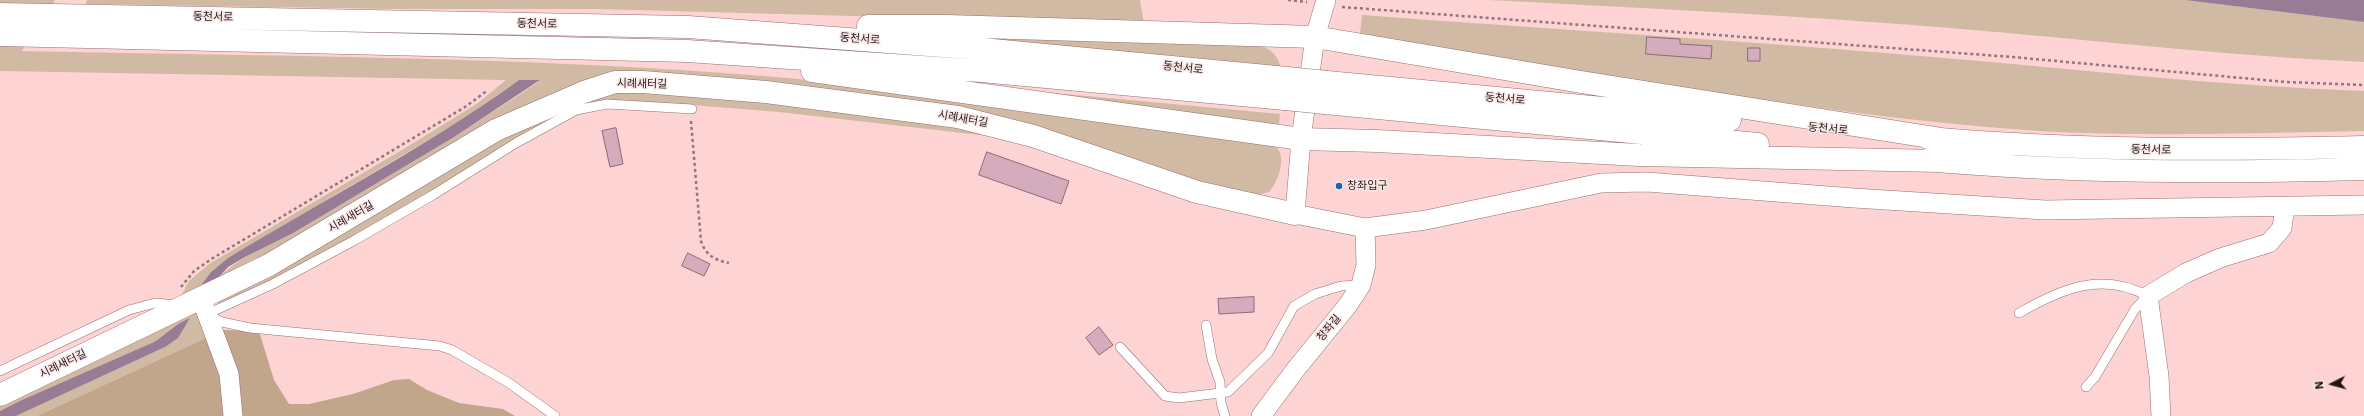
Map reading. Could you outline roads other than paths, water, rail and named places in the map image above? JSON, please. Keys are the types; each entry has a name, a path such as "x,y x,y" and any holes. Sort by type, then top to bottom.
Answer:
{"main road":[{"name":"동천서로","path":"0,14 307,18 688,28 967,47 1286,88 1940,161 2038,168 2164,173 2364,169"},
{"path":"688,28 947,26 1315,37 1588,84 1942,139"},
{"name":"동천서로","path":"0,35 687,50 981,71 1286,88"},
{"path":"687,50 864,79 1301,139 1377,141 1639,155 1940,161"},
{"name":"시례새터길","path":"0,395 197,306 496,130 601,86 627,81 766,92 958,117 1033,136 1197,192 1295,214"},
{"name":"동천서로","path":"1326,92 2040,147 2166,150 2364,147"}],"street":[{"path":"1326,2 1315,37 1301,139 1295,214 1365,228 1426,220 1601,183 1617,182 1647,182 1854,198 2046,210 2364,205"},
{"path":"2161,416 2159,383 2148,296 2186,273 2220,258 2269,243 2282,228 2285,206"},
{"name":"창좌길","path":"1261,416 1361,285 1366,270 1365,228"},
{"path":"197,306 229,374 233,416"}],"lane":[{"path":"0,371 138,306 161,303 197,306 268,287 433,196 516,143 576,110 607,104 692,109"},
{"path":"1120,347 1165,396 1171,398 1221,394 1230,390 1268,353 1294,306 1315,294 1341,286 1361,285"},
{"path":"2019,313 2065,289 2084,285 2121,287 2148,296 2135,309 2095,377 2086,387"},
{"path":"197,306 222,322 250,328 440,346 452,350 509,383 555,416"},
{"path":"1206,325 1212,359 1220,382 1222,411 1225,416"}],"place":[{"name":"창좌입구","path":"1339,186"}]}
